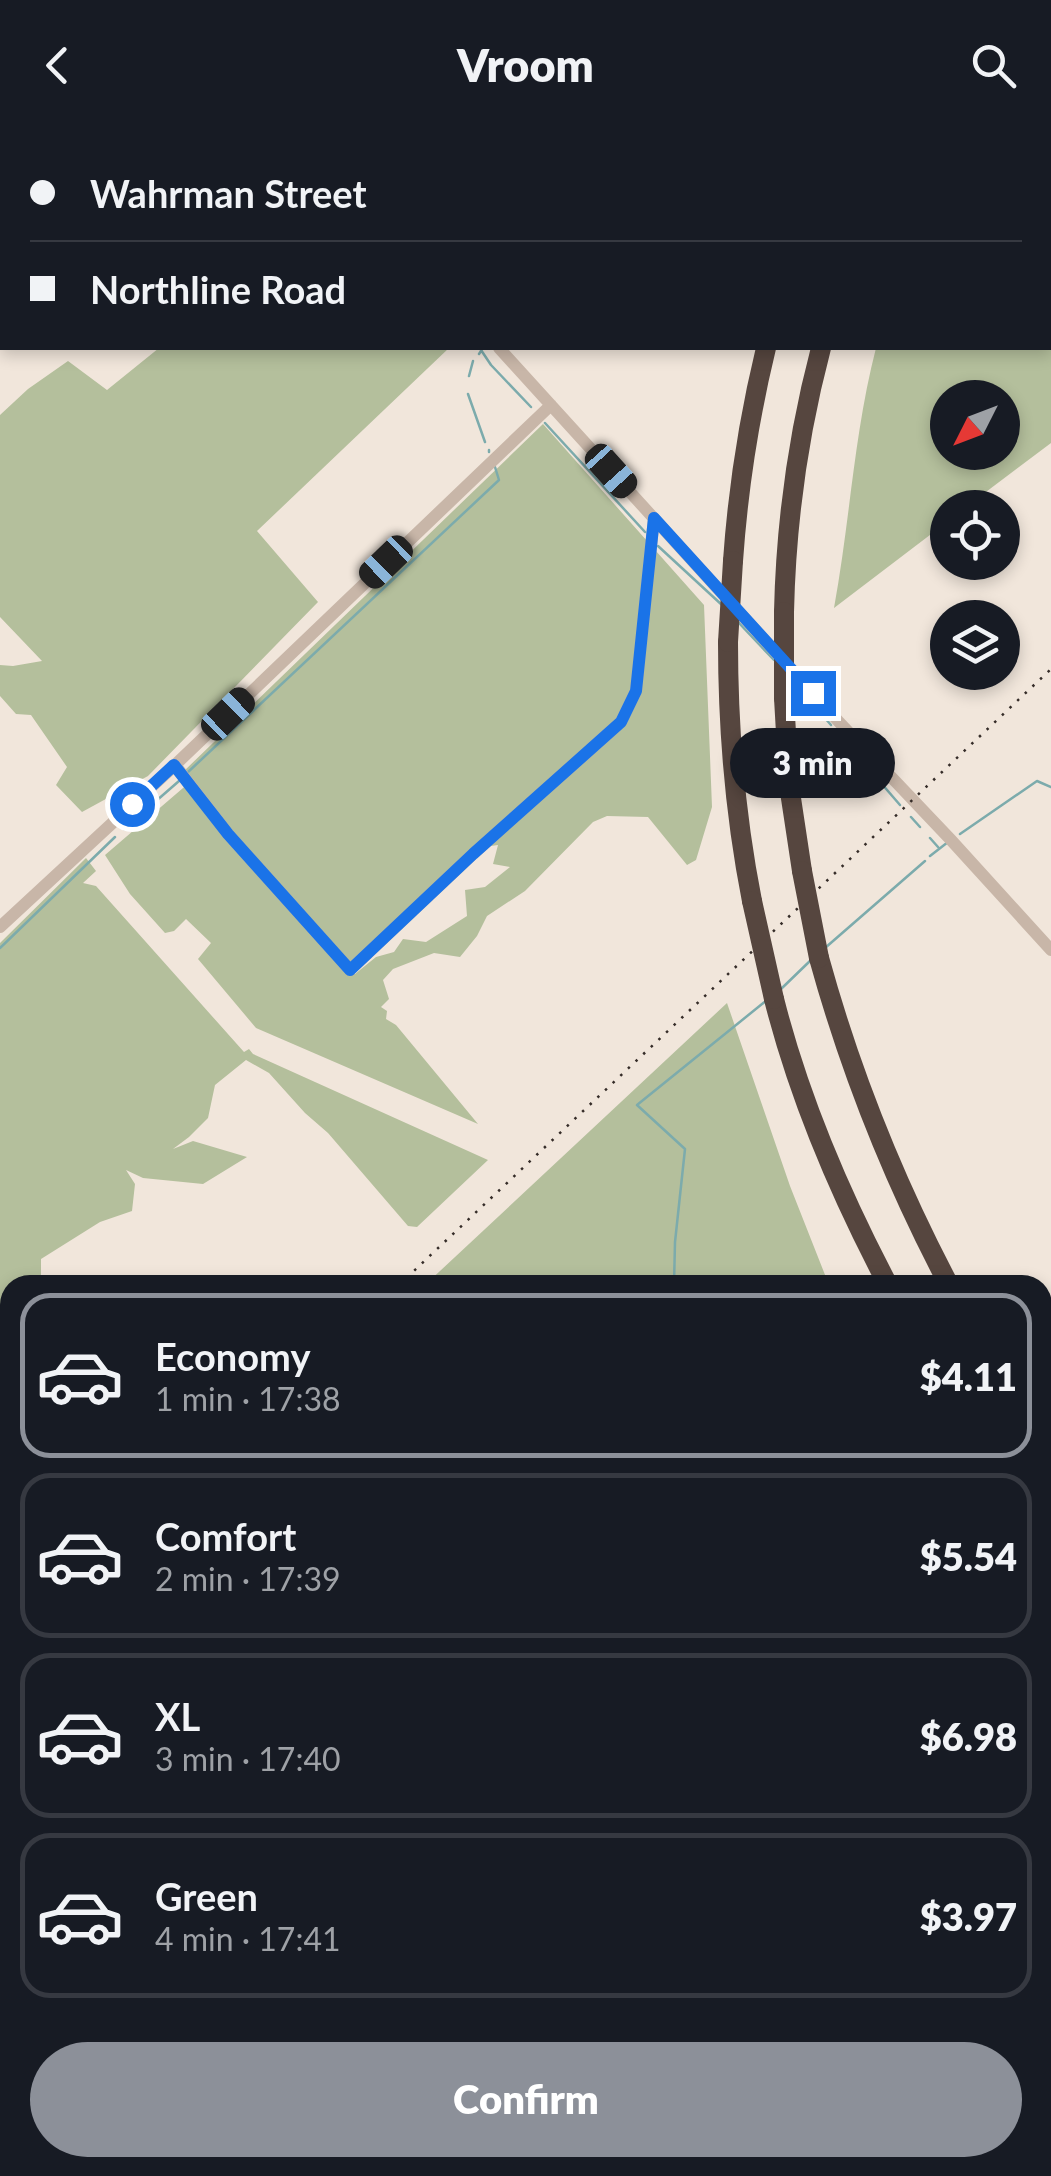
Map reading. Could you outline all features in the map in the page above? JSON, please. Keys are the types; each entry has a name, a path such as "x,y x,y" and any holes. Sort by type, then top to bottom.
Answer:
{"highway":[{"path":"766,350 744,455 728,642 734,783 743,857 790,1056 824,1150 883,1275"},
{"path":"821,350 796,465 786,552 784,698 789,784 818,958 849,1061 905,1198 944,1275"}],"street":[{"path":"501,350 1051,950"},
{"path":"0,927 551,405"},
{"path":"174,765 228,834 350,970 621,722 636,691 654,518"}],"green space":[{"path":"157,350 447,350 257,531 318,602 148,776 82,812 56,785 67,767 31,715 16,714 0,696 0,665 42,661 0,617 0,415 68,361 107,390"},
{"path":"876,350 1051,350 1051,443 1020,466 1020,380 930,380 930,470 1015,470 989,490 930,490 930,535 834,608 862,412"},
{"path":"543,424 704,605 712,807 696,860 687,865 648,817 607,816 593,822 525,891 487,916 460,957 434,953 393,969 383,980 389,999 381,1007 387,1011 386,1019 396,1025 478,1124 256,1028 198,959 211,943 186,919 174,931 165,933 130,894 105,855 190,782 184,771","holes":["498,845 493,864 510,867 485,887 465,890 467,916 426,942 403,939 394,952 376,957 355,974 353,961 477,848"]},
{"path":"86,858 96,871 83,883 96,886 244,1052 249,1049 488,1160 417,1227 408,1226 328,1133 269,1073 246,1060 215,1085 208,1118 173,1149 193,1141 247,1157 203,1184 143,1178 126,1170 135,1184 132,1211 100,1222 41,1259 41,1275 0,1275 0,943"},
{"path":"727,1003 825,1275 436,1275"}],"waterway":[{"path":"481,350 531,407"},
{"path":"479,354 482,350"},
{"path":"469,376 473,361"},
{"path":"468,394 485,442"},
{"path":"545,423 645,532"},
{"path":"187,773 499,480 495,467"},
{"path":"658,546 722,605"},
{"path":"738,622 774,660"},
{"path":"792,680 831,725"},
{"path":"837,732 900,805"},
{"path":"124,829 179,781"},
{"path":"960,834 1037,781 1051,787"},
{"path":"911,817 920,827"},
{"path":"0,948 115,837"},
{"path":"930,838 938,847"},
{"path":"930,856 948,842"},
{"path":"825,948 925,861"},
{"path":"781,989 811,960"},
{"path":"674,1275 685,1149 637,1105 767,1000"}],"railway":[{"path":"410,1275 1051,669"}],"route":[{"path":"132,804 174,765 228,834 350,970 621,722 636,691 654,518 813,693"}]}
